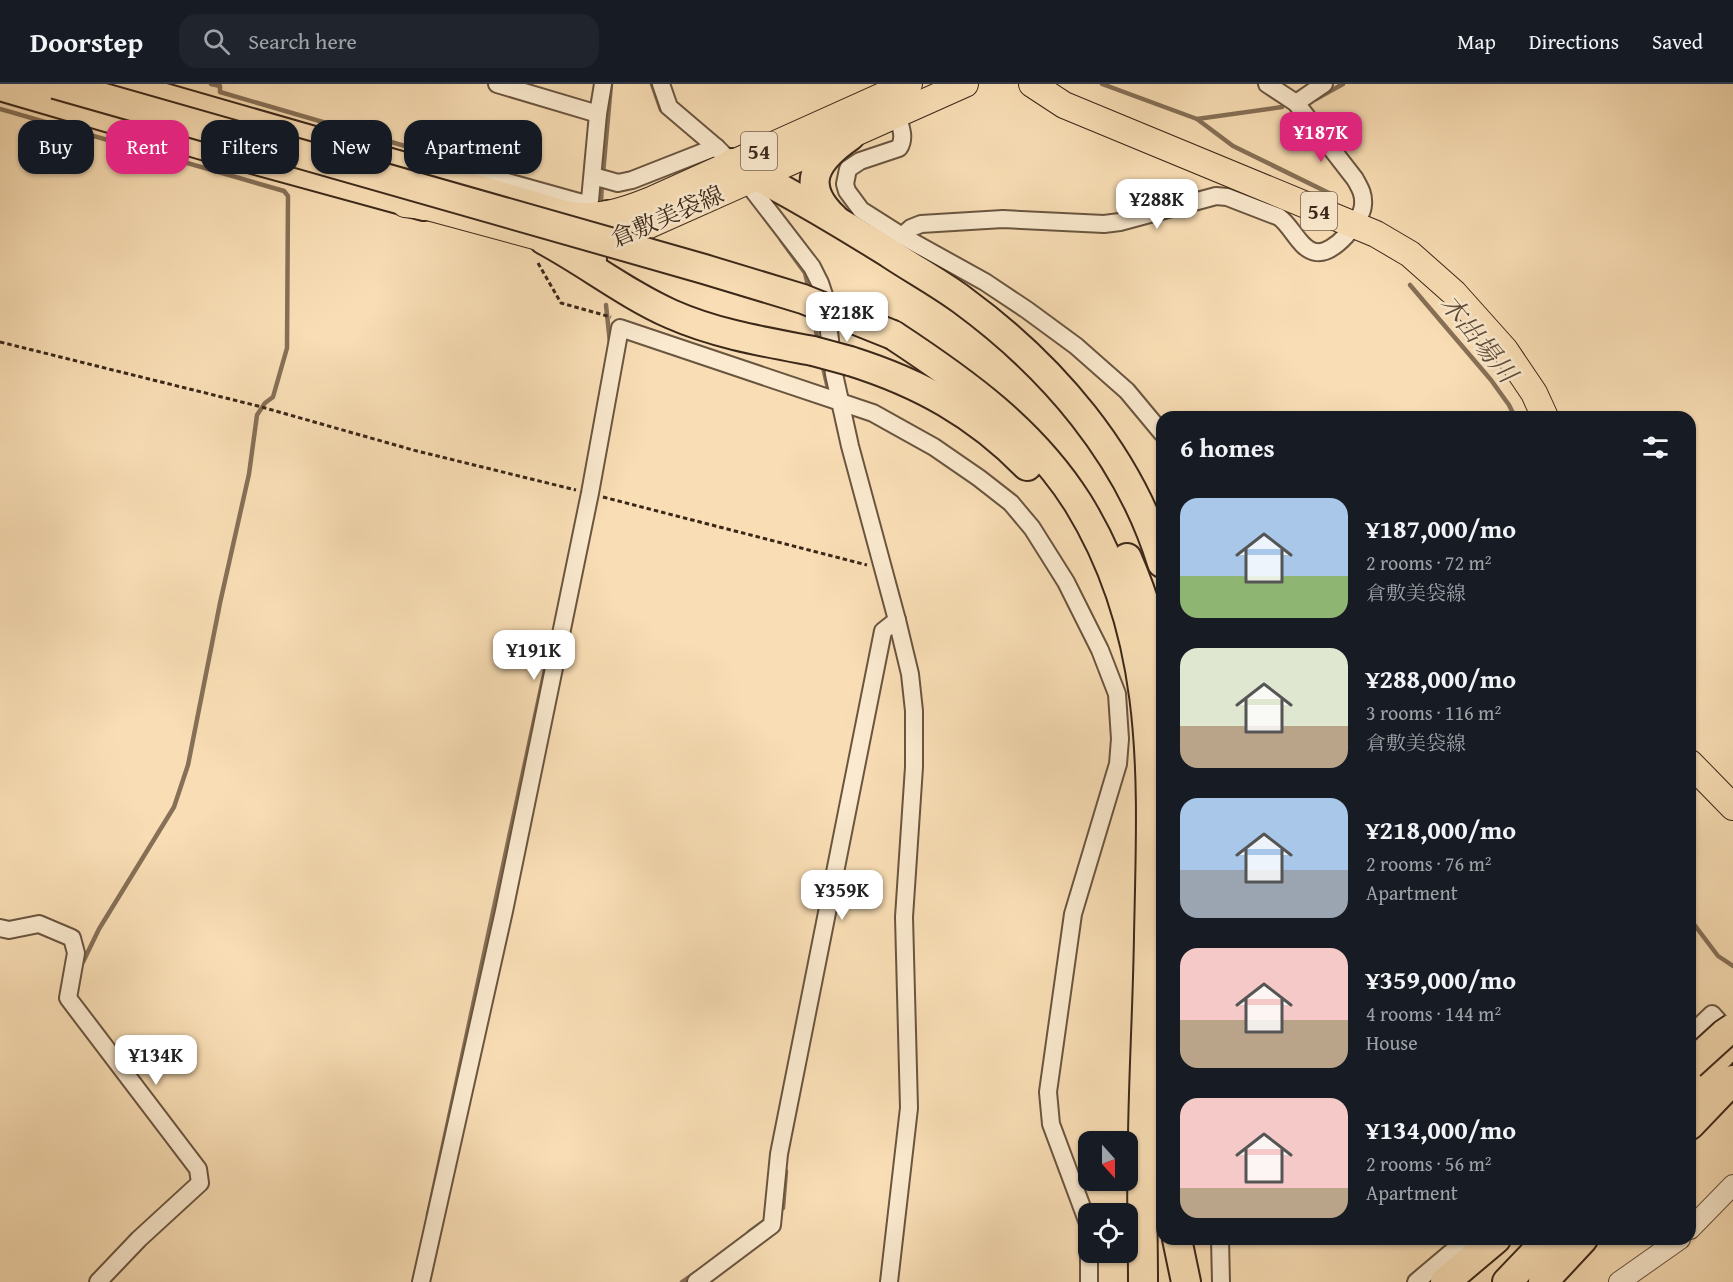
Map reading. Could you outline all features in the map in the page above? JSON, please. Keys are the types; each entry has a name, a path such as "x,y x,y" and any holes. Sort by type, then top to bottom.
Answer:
{"highway":[{"path":"55,84 803,299 946,358 1007,400 1030,421 1072,467 1107,519 1134,575 1156,642"},
{"name":"54","path":"116,84 432,175"},
{"name":"54","path":"0,86 223,151 424,206"},
{"path":"835,219 815,193 815,172 825,155 850,136"},
{"path":"739,167 835,219 961,299 994,326 1060,387 1087,419 1110,452 1148,523 1156,546"},
{"path":"603,276 594,264 589,245 594,230 608,215"},
{"path":"540,249 603,276 650,304 694,323 743,337 850,361 891,374 921,388 977,422 1003,442 1032,472 1066,511 1101,562 1123,602"},
{"path":"893,335 970,388 1019,430 1039,451 1076,501 1105,554 1123,602 1140,662 1150,764 1148,1009 1142,1136 1143,1282"},
{"path":"1696,1060 1733,1028"},
{"path":"1696,1080 1733,1039"},
{"path":"1696,1119 1733,1080"},
{"path":"1132,1203 1142,1136"},
{"path":"1159,1282 1160,1245"},
{"path":"1178,1245 1186,1282"},
{"path":"1445,1282 1489,1245"},
{"path":"1507,1282 1542,1245"},
{"path":"1544,1282 1578,1245"},
{"path":"1124,1282 1125,1263"}],"main road":[{"name":"倉敷美袋線","path":"162,84 311,126"},
{"name":"倉敷美袋線","path":"0,100 346,200 424,206 540,249 564,244 602,243 629,234 739,167 909,84"},
{"name":"倉敷美袋線","path":"392,154 432,175 565,214 586,217 608,215 739,167 850,136 965,84"},
{"name":"54","path":"1032,84 1045,94 1081,112 1353,224 1376,234 1410,254 1446,285 1504,350 1534,393 1542,411"},
{"path":"1696,769 1733,807"}],"street":[{"path":"497,84 598,114"},
{"path":"392,149 582,203 590,200 599,178 598,114 603,84"},
{"path":"661,84 669,107 739,167 812,267 820,283 825,298 834,398 850,446 897,620 911,684 914,711 914,767 904,917 909,1108 889,1282"},
{"path":"902,236 910,228 921,224 1003,219 1104,224 1120,222 1216,196 1227,197 1279,217 1308,249 1316,252 1333,249 1341,242 1363,208 1362,192 1355,179 1296,103 1267,84"},
{"path":"1296,103 1324,84"},
{"path":"897,114 903,135 903,142 899,148 854,164 848,169 845,184 853,201 861,210 902,236 985,282 1068,340 1126,390 1156,426"},
{"path":"599,178 618,183 739,167"},
{"path":"421,1282 504,911 620,328 834,398 873,413 934,447 980,478 1011,503 1032,528 1066,582 1100,650 1117,694 1120,739 1118,764 1073,914 1048,1092 1051,1124 1080,1203"},
{"path":"696,1282 772,1225 779,1154 883,631 897,620"},
{"path":"0,928 9,930 39,924 72,938 76,953 68,998 198,1169 200,1183 139,1239 98,1282"},
{"path":"1696,1029 1712,1014 1733,1039"},
{"path":"1696,1222 1733,1185"},
{"path":"1220,1245 1221,1282"},
{"path":"1416,1282 1460,1245"},
{"path":"1619,1282 1671,1245"},
{"path":"1089,1263 1089,1282"}],"path":[{"path":"540,249 561,303 611,317"},
{"path":"0,342 258,406 413,450 871,565"}],"waterway":[{"path":"211,84 220,86 220,92 404,146"},
{"path":"603,174 611,84"},
{"path":"652,84 661,110 666,114"},
{"name":"木出場川","path":"1102,84 1197,119 1233,146 1331,194"},
{"path":"1316,99 1343,84"},
{"path":"1197,119 1282,107"},
{"path":"0,109 284,191 288,196 287,348 273,397 265,403 257,415 249,474 220,603 188,765 174,807 99,929 83,962"},
{"path":"601,203 602,182"},
{"path":"781,240 805,273 809,290"},
{"name":"木出場川","path":"1410,285 1491,380 1512,411"},
{"path":"606,305 610,343"},
{"path":"813,313 818,343"},
{"path":"822,363 829,393"},
{"path":"428,1215 549,651"},
{"name":"木出場川","path":"1696,927 1718,956 1733,966"},
{"path":"778,1211 783,1208 786,1171"},
{"path":"749,1232 767,1219"},
{"path":"682,1282 695,1273"}]}
